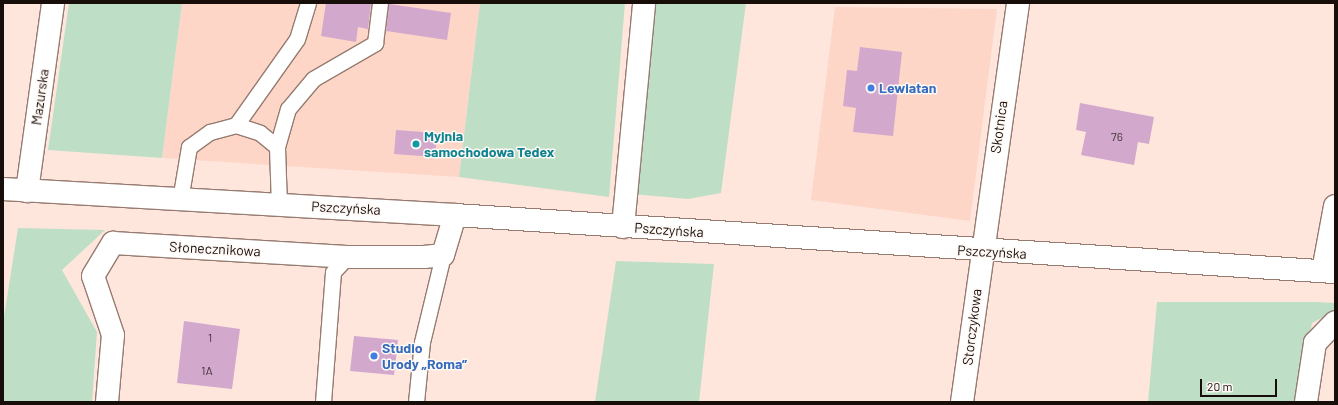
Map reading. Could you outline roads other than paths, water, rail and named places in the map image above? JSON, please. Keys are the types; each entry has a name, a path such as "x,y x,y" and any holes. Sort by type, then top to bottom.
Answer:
{"street":[{"name":"Mazurska","path":"27,191 53,3"},
{"path":"623,227 644,3"},
{"name":"Skotnica","path":"981,251 1018,3"},
{"name":"Pszczyńska","path":"3,189 455,215 981,251 1329,272"},
{"path":"1329,272 1335,206"},
{"path":"443,255 455,215"},
{"name":"Słonecznikowa","path":"107,402 113,335 93,276 113,243 347,257 443,255"},
{"name":"Storczykowa","path":"962,402 981,251"},
{"path":"1306,402 1315,343 1335,322"}],"lane":[{"path":"278,205 277,147 288,109 313,79 375,43 380,3"},
{"path":"236,125 297,39 308,5"},
{"path":"180,200 189,146 210,132 236,125 260,133 277,147"},
{"path":"416,402 422,342 443,255"},
{"path":"323,402 333,272 347,257"}],"place":[{"name":"Lewiatan","path":"871,88"},
{"name":"Myjnia samochodowa Tedex","path":"416,144"},
{"name":"Studio Urody „Roma”","path":"374,356"}]}
